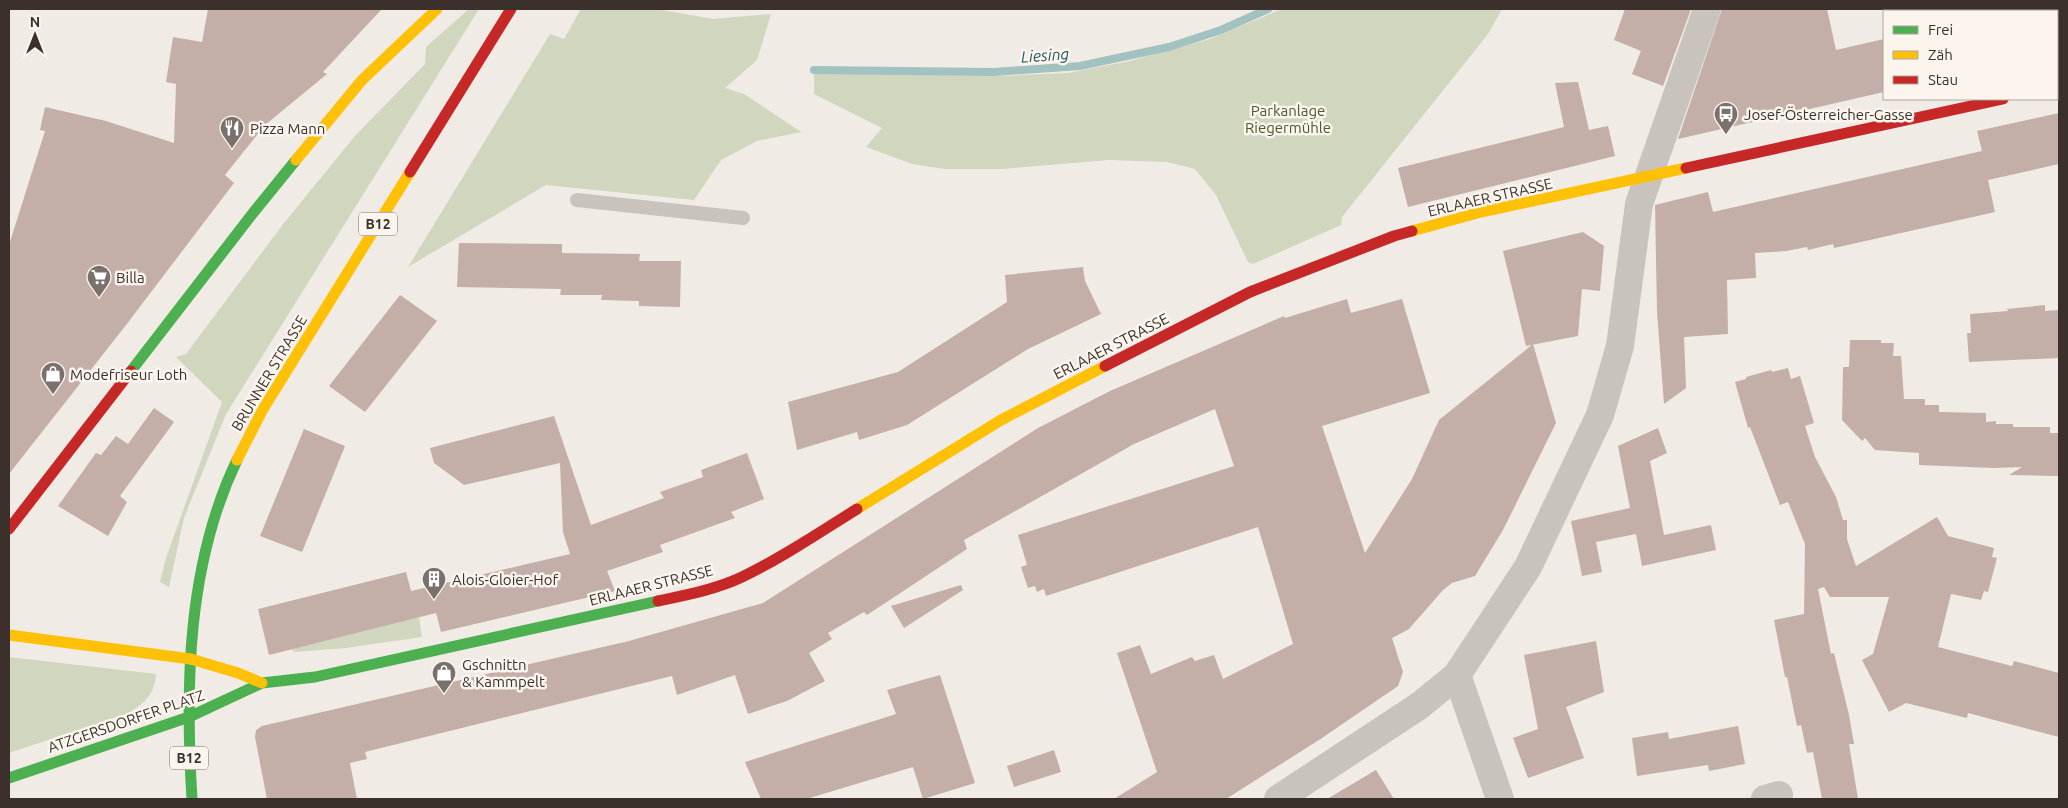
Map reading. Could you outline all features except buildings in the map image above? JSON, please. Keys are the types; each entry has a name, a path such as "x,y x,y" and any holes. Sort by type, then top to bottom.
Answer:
{"main road":[{"path":"9,528 248,221 362,80 437,9"},
{"name":"BRUNNER STRASSE","path":"192,799 189,765 189,718 192,659 200,574 219,500 263,410 511,9"},
{"name":"ERLAAER STRASSE","path":"262,683 315,678 435,652 630,606 687,595 741,578 769,563 1001,420 1250,292 1394,236 1481,212 1998,100"},
{"path":"9,635 192,659 238,673 262,683"},
{"name":"ATZGERSDORFER PLATZ","path":"9,778 189,718 262,683"}],"street":[{"path":"1278,799 1419,706 1456,675 1528,567 1600,415 1620,346 1639,204 1708,9"},
{"path":"1456,675 1500,799"}],"lane":[{"path":"577,200 743,218"}],"green space":[{"path":"469,9 479,9 226,414 184,518 169,587 160,582 166,558 222,402 176,357 186,354 284,223 355,136 425,64 426,47"},
{"path":"581,9 657,9 713,19 771,14 757,60 725,88 744,94 801,132 757,141 721,160 694,200 546,185 408,267 550,34 564,39"},
{"name":"Parkanlage Riegermühle","path":"1282,9 1502,9 1488,34 1342,217 1341,225 1253,264 1248,262 1216,195 1195,169 1167,162 1109,160 1002,169 944,169 912,164 866,147 882,128 814,94 814,73 998,76 1068,73 1130,61 1210,39"},
{"path":"419,617 422,637 346,648 294,652 292,649"},
{"path":"9,657 156,674 148,697 129,713 9,753"}],"waterway":[{"name":"Liesing","path":"814,70 994,72 1080,66 1169,47 1221,30 1268,9"}],"traffic: fast":[{"path":"131,371 296,160"},
{"path":"192,799 189,713 193,626 199,583 208,541 220,500 237,460"},
{"path":"189,717 262,683 315,677 658,601"},
{"path":"9,778 189,717"}],"traffic: slow":[{"path":"296,160 362,80 437,9"},
{"path":"1412,231 1481,212 1686,168"},
{"path":"237,460 263,409 410,172"},
{"path":"857,509 1001,420 1105,366"},
{"path":"9,635 191,659"},
{"path":"191,659 238,673 262,683"}],"traffic: jam":[{"path":"410,172 511,9"},
{"path":"1686,168 1998,100"},
{"path":"1105,366 1250,292 1394,236 1412,231"},
{"path":"9,529 131,371"},
{"path":"658,601 712,588 742,577 786,553 857,509"}],"place":[{"name":"Josef-Österreicher-Gasse","path":"1726,135"},
{"name":"Pizza Mann","path":"232,149"},
{"name":"Billa","path":"99,298"},
{"name":"Modefriseur Loth","path":"53,395"},
{"name":"Alois-Gloier-Hof","path":"434,600"},
{"name":"Gschnittn & Kammpelt","path":"444,694"}]}
